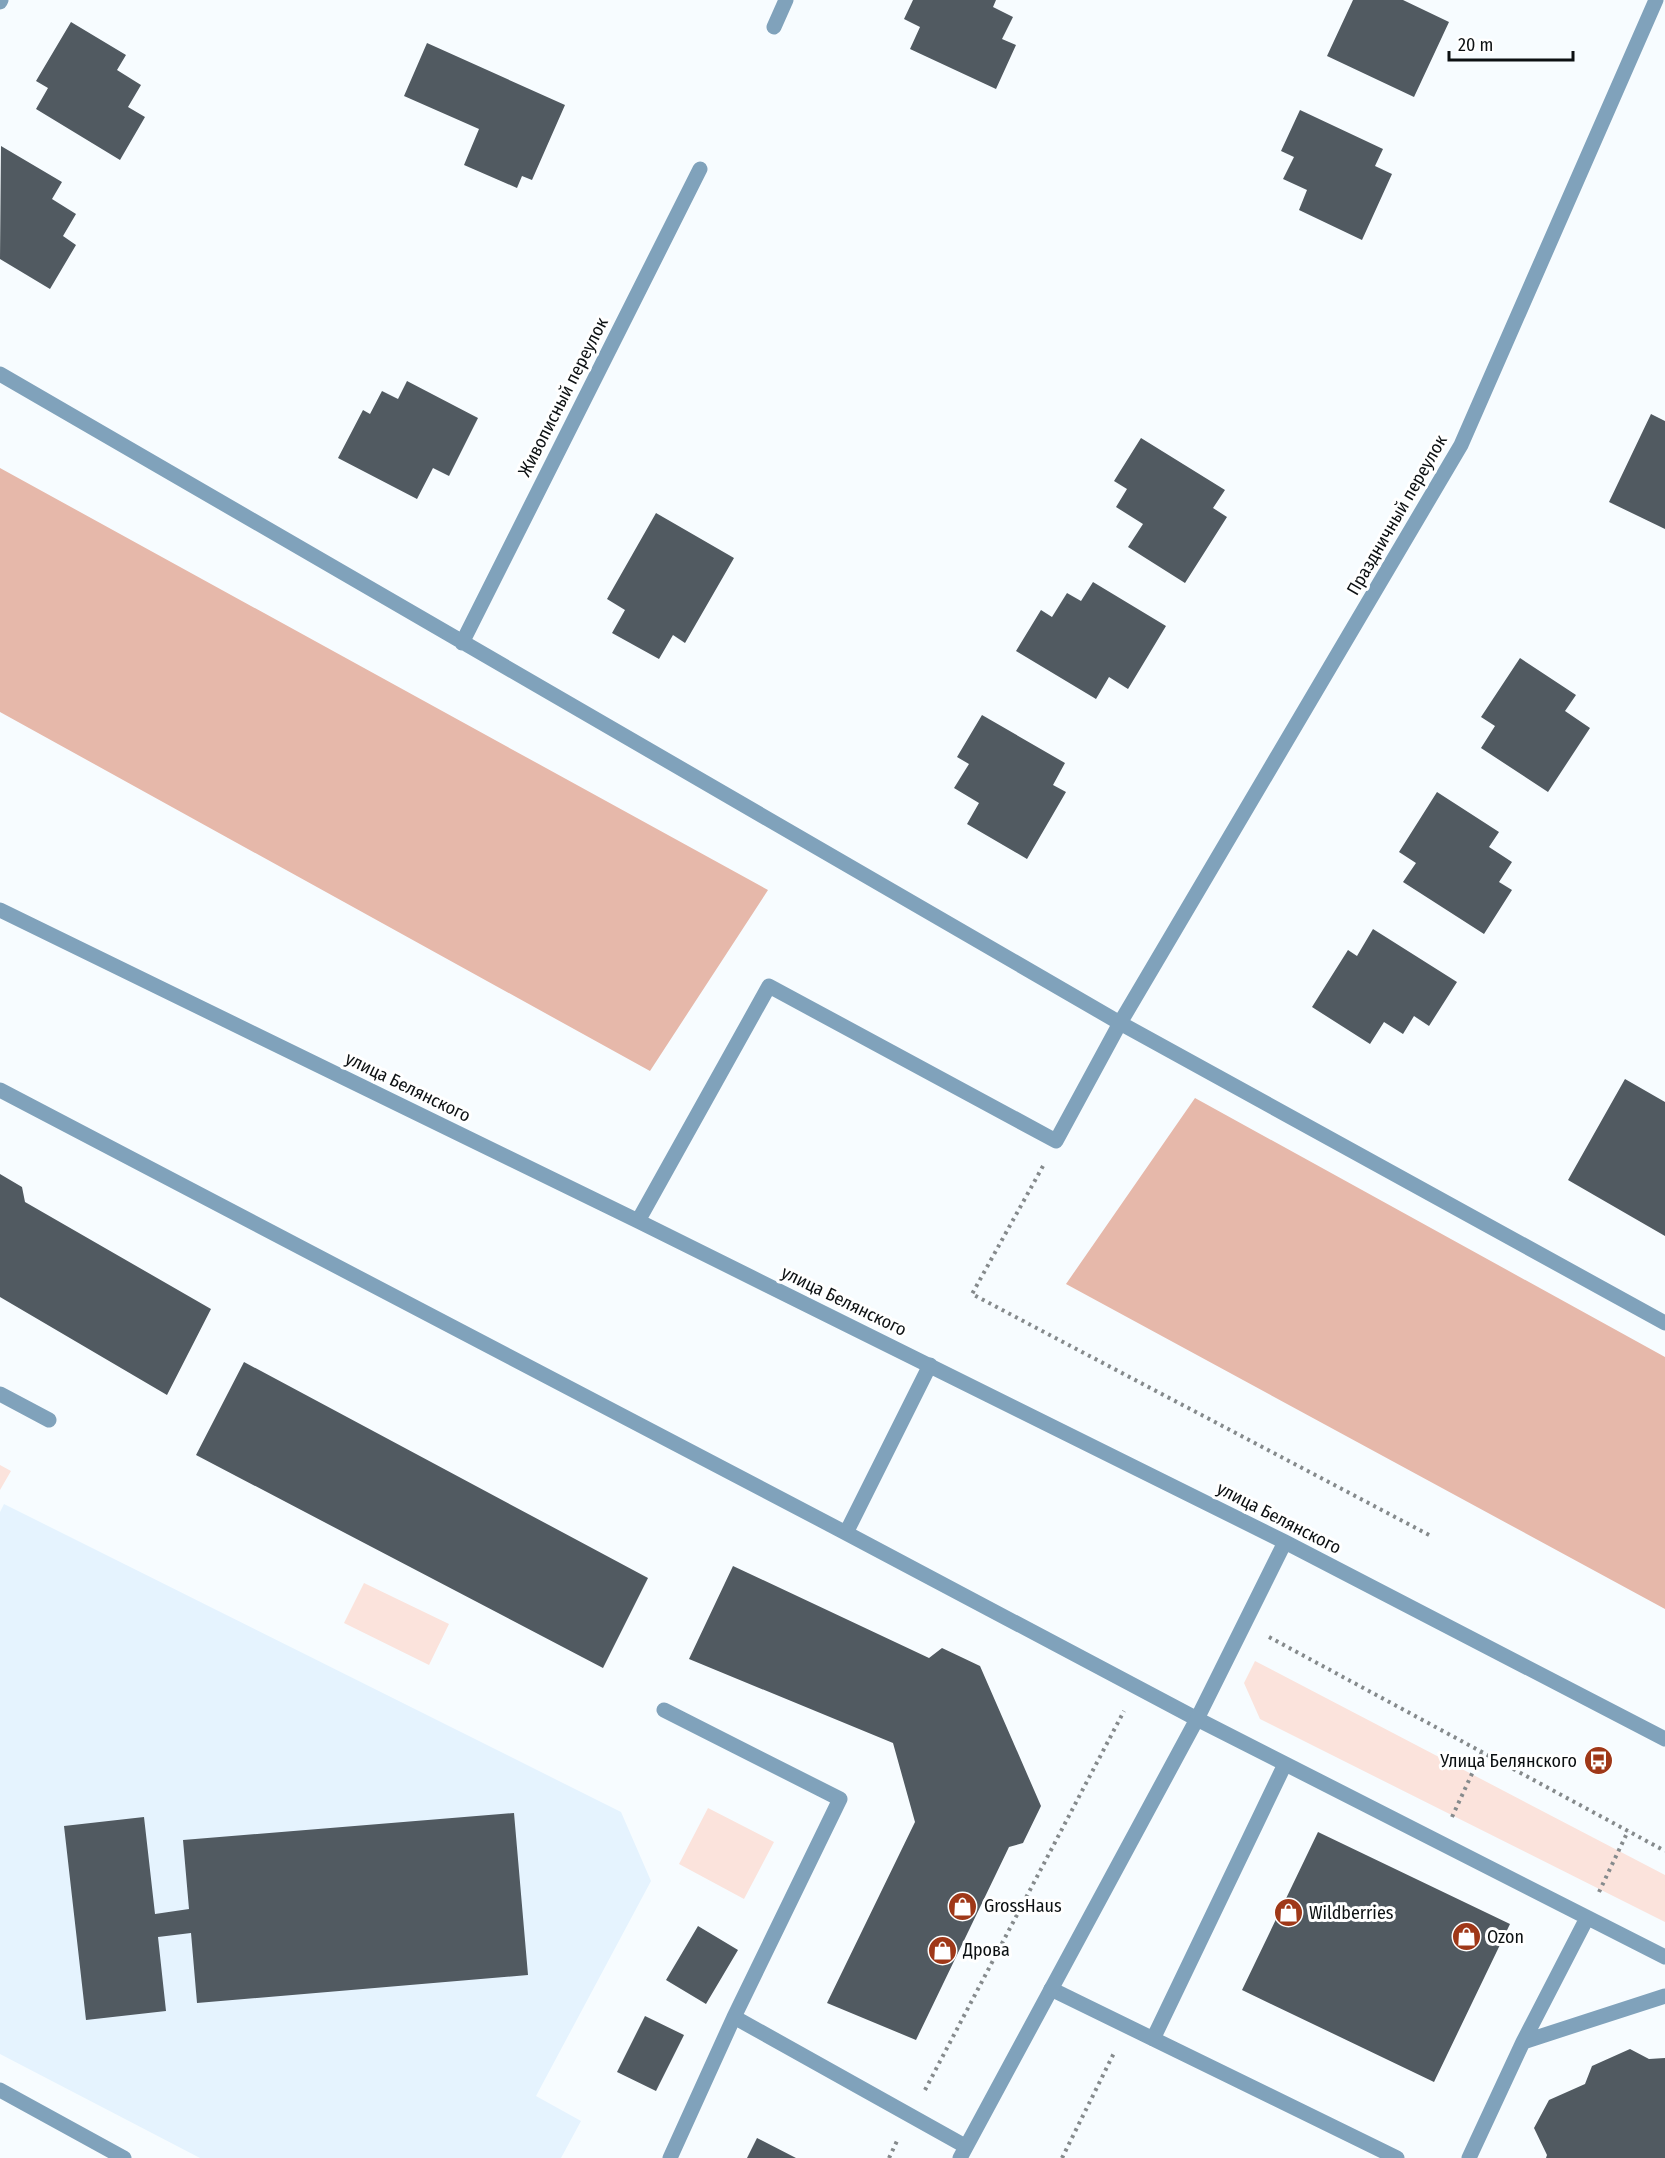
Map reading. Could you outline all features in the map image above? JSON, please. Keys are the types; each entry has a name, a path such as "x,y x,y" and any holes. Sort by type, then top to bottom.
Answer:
{"street":[{"path":"774,27 786,0"},
{"name":"Праздничный переулок","path":"1056,1141 1120,1023 1461,445 1656,0"},
{"name":"Живописный переулок","path":"462,643 700,169"},
{"path":"0,374 1120,1023 1665,1323"},
{"name":"улица Белянского","path":"0,910 930,1365 1285,1542 1665,1739"},
{"path":"638,1221 769,986 1056,1141"},
{"path":"0,1090 1197,1719 1665,1957"},
{"path":"846,1533 930,1365"},
{"path":"0,1394 49,1420"},
{"path":"734,2017 911,2116 963,2152 1197,1719 1285,1542"},
{"path":"664,1710 840,1799 734,2017 670,2158"},
{"path":"1153,2039 1285,1764"},
{"path":"1469,2158 1523,2042 1587,1918"},
{"path":"1051,1989 1397,2158"},
{"path":"1523,2042 1665,1996"},
{"path":"0,2090 124,2158"}],"path":[{"path":"1056,1141 972,1294 1433,1537"},
{"path":"1244,1624 1665,1851"},
{"path":"889,2158 1137,1687"},
{"path":"1440,1843 1482,1752"},
{"path":"1587,1918 1628,1831"},
{"path":"1062,2158 1127,2026"}],"shaded area":[{"path":"0,468 768,890 650,1071 0,712"},
{"path":"1195,1098 1665,1357 1665,1609 1066,1284"},
{"path":"0,1465 11,1471 0,1490"},
{"path":"4,1504 621,1812 651,1881 536,2096 581,2121 561,2158 200,2158 0,2054 0,1512"},
{"path":"364,1583 449,1624 429,1665 344,1623"},
{"path":"1255,1661 1665,1875 1665,1922 1260,1719 1244,1683"},
{"path":"708,1808 774,1842 744,1899 679,1864"}],"building":[{"path":"913,0 996,0 993,7 1013,17 1002,39 1016,45 996,89 910,49 920,27 904,19"},
{"path":"1353,0 1403,0 1449,22 1414,97 1327,56"},
{"path":"71,22 126,55 117,70 141,85 128,107 145,117 120,160 36,109 48,88 36,81"},
{"path":"427,43 565,105 532,180 522,176 517,188 464,165 479,129 404,96"},
{"path":"1300,110 1383,149 1375,166 1392,174 1362,240 1299,210 1307,190 1283,179 1294,157 1281,151"},
{"path":"1,146 62,182 52,199 76,214 63,236 76,245 50,289 0,259"},
{"path":"407,381 478,418 449,476 433,468 417,499 338,458 363,410 370,414 382,391 398,399"},
{"path":"1651,414 1665,421 1665,529 1609,502"},
{"path":"1141,438 1225,490 1213,508 1227,517 1185,583 1128,547 1143,524 1116,507 1127,489 1114,481"},
{"path":"656,513 734,558 685,643 673,635 659,659 612,633 625,610 607,599"},
{"path":"1093,582 1166,626 1128,689 1109,677 1096,699 1016,651 1041,610 1052,617 1067,593 1081,601"},
{"path":"1520,658 1576,695 1565,711 1590,728 1548,792 1481,748 1495,726 1481,717"},
{"path":"982,715 1065,763 1053,785 1066,792 1027,859 967,824 979,803 954,788 969,764 957,757"},
{"path":"1437,792 1499,832 1489,847 1512,862 1499,882 1512,890 1484,934 1403,882 1416,863 1399,852"},
{"path":"1373,929 1457,982 1429,1026 1414,1016 1403,1034 1384,1022 1370,1044 1312,1007 1348,950 1357,956"},
{"path":"1625,1079 1665,1102 1665,1236 1568,1180"},
{"path":"0,1174 22,1187 25,1202 211,1309 167,1395 0,1297"},
{"path":"244,1362 648,1578 603,1668 196,1455"},
{"path":"733,1566 929,1658 942,1648 980,1666 1041,1806 1023,1843 1009,1847 916,2040 827,2003 915,1822 893,1743 689,1659"},
{"path":"514,1813 528,1975 197,2003 191,1933 158,1937 166,2011 86,2020 64,1826 144,1817 155,1914 189,1909 183,1840"},
{"path":"1318,1832 1510,1924 1434,2082 1242,1990"},
{"path":"698,1926 738,1950 706,2004 666,1980"},
{"path":"645,2016 684,2035 656,2091 617,2072"},
{"path":"1630,2049 1649,2059 1665,2058 1665,2158 1546,2158 1547,2155 1534,2128 1549,2100 1585,2084 1592,2066"},
{"path":"757,2138 796,2158 747,2158"}],"place":[{"name":"Улица Белянского","path":"1598,1761"},
{"name":"GrossHaus","path":"963,1906"},
{"name":"Wildberries","path":"1288,1913"},
{"name":"Ozon","path":"1466,1937"},
{"name":"Дрова","path":"942,1950"}]}
